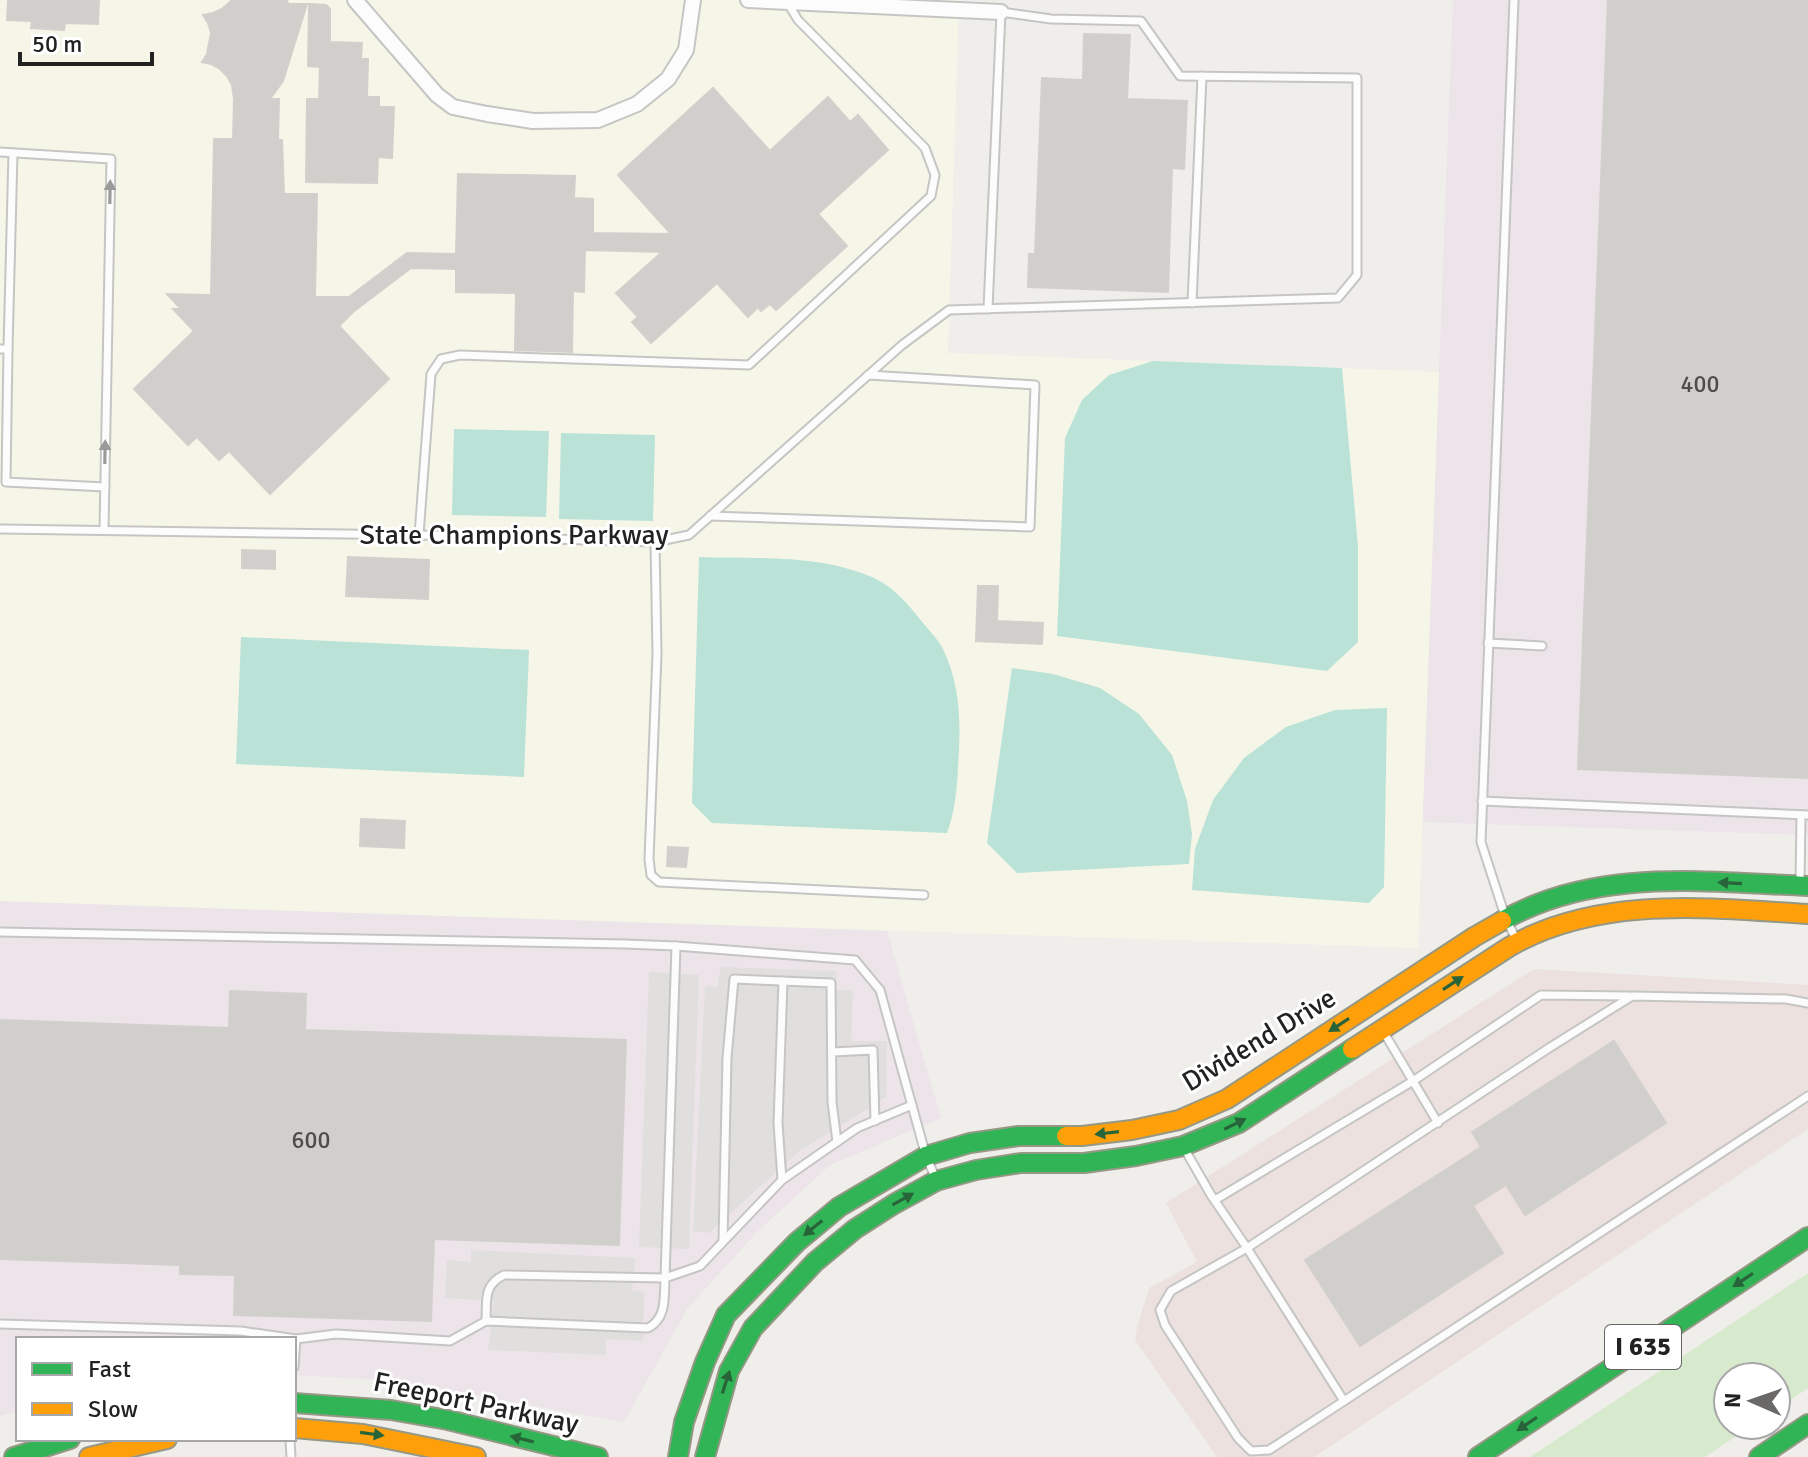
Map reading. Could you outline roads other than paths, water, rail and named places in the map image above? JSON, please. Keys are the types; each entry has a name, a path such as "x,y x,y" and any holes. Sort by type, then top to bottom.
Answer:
{"main road":[{"name":"Dividend Drive","path":"678,1457 684,1422 694,1392 726,1315 797,1242 839,1207 926,1156 982,1141 1019,1136 1082,1136 1179,1120 1227,1099 1474,937 1519,911 1566,895 1612,884 1666,880 1804,886"},
{"name":"Dividend Drive","path":"705,1457 729,1371 753,1328 815,1262 855,1229 936,1181 976,1170 1021,1163 1084,1163 1183,1146 1239,1123 1517,943 1574,921 1616,911 1666,907 1808,914"},
{"path":"1367,1007 1382,1029"},
{"path":"1179,1120 1183,1146"},
{"name":"I 635","path":"1478,1457 1808,1237"},
{"name":"Freeport Parkway","path":"296,1403 371,1408 448,1420 598,1457"},
{"path":"1759,1457 1808,1424"},
{"name":"Freeport Parkway","path":"296,1428 370,1433 476,1457"},
{"path":"14,1457 64,1441"},
{"path":"89,1457 158,1441"}],"street":[{"path":"355,0 437,95 453,107 533,121 598,120 637,104 668,79 686,50 693,0"},
{"path":"748,0 1001,12"}],"lane":[{"path":"1514,0 1481,842 1517,943"},
{"path":"419,535 431,374 441,359 460,355 749,365 931,196 935,175 925,148 798,20 787,2"},
{"path":"988,309 1001,12 1051,19 1141,21 1180,76 1202,76 1188,303"},
{"name":"State Champions Parkway","path":"0,529 655,542 689,535 902,345 949,310 1338,298 1357,275 1357,78 1202,76"},
{"path":"0,152 111,159 104,530"},
{"path":"13,153 4,349 6,482 105,487"},
{"path":"710,516 1030,527 1035,385 868,375"},
{"path":"655,542 657,654 649,859 651,875 659,882 924,895"},
{"path":"1488,643 1542,646"},
{"path":"1482,801 1804,815 1804,886"},
{"path":"0,932 676,946 855,960 880,990 926,1156 936,1181"},
{"path":"296,1339 336,1334 450,1341 486,1321 648,1328 656,1324 663,1311 665,1278 676,946"},
{"path":"723,1240 727,1058 734,979 831,983 832,1102 837,1142"},
{"path":"782,1180 778,1123 783,981"},
{"path":"1215,1200 1413,1081 1541,995 1786,999 1808,1003"},
{"path":"1632,996 1247,1248 1171,1291 1160,1310 1165,1325 1238,1438 1251,1451 1269,1450 1808,1096"},
{"path":"1382,1029 1438,1123"},
{"path":"832,1052 873,1050 875,1121"},
{"path":"486,1321 488,1291 493,1280 504,1275 665,1278 700,1266 782,1180 857,1128 912,1105"},
{"path":"1183,1146 1344,1401"},
{"path":"0,1324 241,1331 282,1337"}]}
